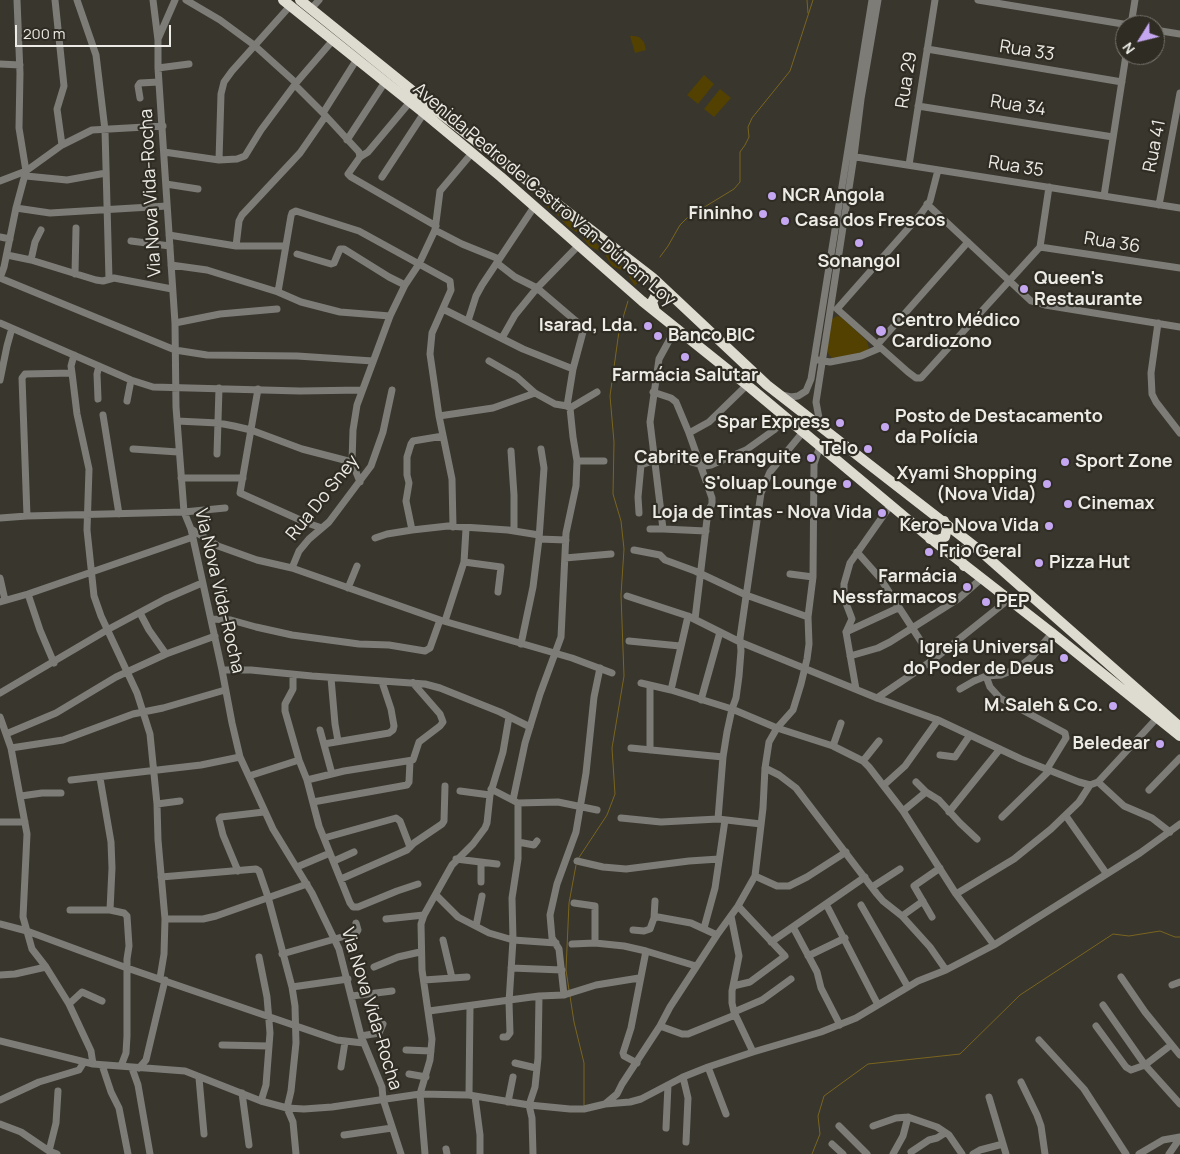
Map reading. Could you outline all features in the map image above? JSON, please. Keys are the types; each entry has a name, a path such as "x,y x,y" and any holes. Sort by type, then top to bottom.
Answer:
{"highway":[{"name":"Avenida Pedro de Castro Van-Dúnem Loy","path":"300,0 440,113 634,263 767,385 978,549 1180,728"},
{"name":"Avenida Pedro de Castro Van-Dúnem Loy","path":"286,3 334,39 472,153 578,246 655,311 747,384 890,506 1180,736"},
{"path":"655,311 652,302 656,295 664,292 670,294"},
{"path":"930,538 938,540 946,536 948,528 943,521"},
{"path":"965,566 961,560 962,552 970,547 978,549"}],"street":[{"path":"17,0 20,128 26,173 0,278 175,350 214,355 297,356 373,361"},
{"path":"55,0 64,86 57,109 62,145"},
{"path":"77,0 96,55 105,130 109,279"},
{"name":"Via Nova Vida-Rocha","path":"153,0 158,40 158,68 175,323 175,388 178,452 184,512 193,537 240,757 264,812 307,884 336,940 348,979 362,1039 382,1087 383,1099 401,1154"},
{"path":"158,40 175,0"},
{"path":"186,0 220,20 254,45 296,84 359,152 360,157"},
{"path":"311,9 319,0"},
{"path":"767,385 783,395 798,396 806,391 818,360 830,308 872,0"},
{"path":"850,156 878,0"},
{"name":"Rua 29","path":"909,165 935,0"},
{"path":"978,0 1115,23"},
{"path":"1132,15 1135,0"},
{"path":"219,160 222,87 232,71 286,3"},
{"path":"1165,32 1180,34"},
{"path":"164,152 219,160 245,156 264,126 334,39"},
{"name":"Rua 33","path":"927,49 1122,82"},
{"path":"236,246 239,222 242,215 300,153 357,59"},
{"path":"0,64 20,65"},
{"path":"158,68 189,64"},
{"path":"1104,196 1125,65"},
{"path":"140,98 138,86 140,83 159,82"},
{"path":"347,140 385,82"},
{"name":"Rua 41","path":"1159,205 1180,93"},
{"path":"410,102 368,152 360,157 349,172 349,176 462,244 498,261 516,276 537,288 584,328 573,369 569,407 577,461 576,486 566,540 562,631 541,689 525,743 515,802 518,842 517,866 512,898 513,940 509,1002 510,1033 507,1037 503,1037"},
{"name":"Rua 34","path":"918,106 1113,137"},
{"path":"382,177 424,114"},
{"path":"26,173 62,145 92,130 163,126"},
{"path":"360,482 352,462 355,413 362,390 390,316 435,228 440,191 472,153"},
{"name":"Rua 35","path":"850,156 1180,208"},
{"path":"830,308 920,215 934,188 938,170"},
{"path":"1,179 26,173 67,180 106,173"},
{"path":"166,184 198,189"},
{"path":"830,308 912,376 921,378 1040,247 1050,188"},
{"path":"927,204 1028,299 1037,303 1180,326"},
{"path":"16,208 50,213 168,206"},
{"path":"468,321 478,290 534,207"},
{"path":"278,292 292,213 296,211 359,231 450,281 452,287 432,333 430,362 452,479 453,526"},
{"path":"75,274 76,228"},
{"path":"31,260 35,242 41,230"},
{"path":"169,234 236,246 286,246"},
{"path":"0,237 10,239"},
{"path":"131,241 170,246"},
{"path":"818,360 830,362 861,356 878,346 968,242"},
{"path":"502,338 515,315 537,288 578,246"},
{"name":"Rua 36","path":"1040,247 1180,268"},
{"path":"297,254 331,264 334,263 340,249 344,249 388,277 405,285"},
{"path":"7,255 103,281 118,279 172,289"},
{"path":"171,265 207,270 278,292 301,302 340,312 390,316"},
{"path":"175,323 220,314 277,308"},
{"path":"443,309 523,349 573,369"},
{"path":"0,323 131,380 153,387 362,390"},
{"path":"1158,323 1151,373 1152,394 1156,402 1180,432"},
{"path":"0,380 12,328"},
{"path":"663,529 650,422 659,359 676,328"},
{"path":"74,354 71,366 77,414 88,469 87,530 97,607 128,672 144,712 150,734 157,804 165,919 162,979 146,1060 135,1068"},
{"path":"818,360 816,410 823,425 842,445"},
{"path":"489,361 517,377 535,393 555,404 569,407 597,392"},
{"path":"98,399 97,374 99,366"},
{"path":"27,516 22,378 25,374 72,373"},
{"path":"127,401 131,380"},
{"path":"689,433 708,422 747,384"},
{"path":"217,454 219,388"},
{"path":"258,389 241,494 322,528"},
{"name":"Rua Do Sney","path":"292,568 299,552 322,528 371,466 383,432 392,390"},
{"path":"654,392 671,398 676,402 712,498 701,574 691,617 680,646 671,690"},
{"path":"439,416 493,408 535,393"},
{"path":"103,415 119,514"},
{"path":"639,513 640,467 642,464 654,459 688,461 705,466 711,465 746,450 774,430 786,418"},
{"path":"177,421 218,423 251,430 289,445 352,462"},
{"path":"704,928 715,888 719,859 723,757 732,709 736,698 740,642 759,503 763,484 778,460 803,432"},
{"path":"412,530 406,501 409,484 407,475 408,457 411,444 443,436"},
{"path":"605,1104 617,1094 670,1007 738,906 755,876 769,742 777,728 793,710 806,668 809,644 808,617 813,576 814,464 820,446"},
{"path":"133,449 178,452"},
{"path":"521,644 533,587 539,537 544,468 541,449"},
{"path":"511,451 514,531"},
{"path":"577,461 604,461"},
{"path":"181,478 243,478"},
{"path":"856,689 846,632 852,619 844,598 843,588 847,570 857,552 890,506"},
{"path":"0,518 184,512 225,508"},
{"path":"375,538 412,530 453,526 466,529 514,531 539,537 566,540"},
{"path":"191,529 218,546 258,560 292,568 442,620 612,673"},
{"path":"211,619 231,620 292,635 359,644 389,645 425,651 430,648 464,562 466,529"},
{"path":"650,529 706,531"},
{"path":"0,578 3,601 193,537"},
{"path":"634,550 660,555 665,560 701,574 746,596 808,617"},
{"path":"857,552 880,578 933,660"},
{"path":"565,558 611,554"},
{"path":"464,562 501,566 498,592"},
{"path":"348,588 357,566"},
{"path":"790,574 813,576"},
{"path":"850,656 878,648 912,629 958,599 981,579"},
{"path":"0,693 54,663 107,630 182,591 202,583"},
{"path":"28,594 54,663"},
{"path":"627,596 691,617 740,642 877,698 938,720 1021,759 1090,785 1098,782 1157,718"},
{"path":"877,698 933,660 1008,600"},
{"path":"846,632 898,608"},
{"path":"140,613 149,630 166,654"},
{"path":"701,700 720,632"},
{"path":"960,689 986,676 1001,675 1018,668 1026,662 1052,633"},
{"path":"6,734 56,713 99,686 166,654 215,636"},
{"path":"629,641 680,646"},
{"path":"564,995 559,949 552,938 550,925 553,900 576,832 586,773 590,725 600,668"},
{"path":"222,670 251,670 293,675 425,684 440,688 530,727"},
{"path":"293,675 293,689 284,707 319,826 342,879 350,903 353,907 358,907 397,890 418,884"},
{"path":"986,676 990,687 1000,698 1065,733 1066,738 1049,769 1002,817"},
{"path":"331,678 338,741"},
{"path":"324,744 389,733 393,730 391,709 382,682"},
{"path":"307,780 410,761 415,758 416,746 419,742 443,722 440,714 413,683"},
{"path":"641,683 671,690 732,709 777,728 833,746 863,761 903,811 956,894 994,945"},
{"path":"650,685 650,750"},
{"path":"11,748 63,740 87,730 144,712 225,690"},
{"path":"0,717 11,748 25,822 27,845 22,913 32,949 46,967 69,1004 91,1051 93,1064"},
{"path":"425,1154 420,1094 432,1051 432,1039 420,952 421,924 424,915 456,859 485,828 490,792 503,752 509,717"},
{"path":"884,786 905,766 938,720"},
{"path":"833,746 841,723"},
{"path":"320,730 332,774"},
{"path":"940,755 955,757 970,735"},
{"path":"863,761 879,741"},
{"path":"631,748 723,757"},
{"path":"949,812 1000,749"},
{"path":"71,780 154,772 240,757"},
{"path":"1149,790 1180,758"},
{"path":"249,776 299,760"},
{"path":"313,802 407,785 409,782 410,761"},
{"path":"765,768 779,775 796,788 883,901 902,916 930,947 946,970"},
{"path":"100,778 111,842 110,910"},
{"path":"916,782 926,792 939,800 977,839"},
{"path":"1098,782 1124,806 1152,818 1170,832"},
{"path":"956,894 1014,859 1066,816 1079,802 1090,785"},
{"path":"342,879 407,850 410,846 438,828 444,821 445,786"},
{"path":"460,791 490,792 515,802 558,802 597,810"},
{"path":"903,811 926,792"},
{"path":"21,796 61,793"},
{"path":"157,804 180,801"},
{"path":"238,871 222,835 219,819 221,817 264,812"},
{"path":"1066,816 1106,873"},
{"path":"324,838 396,818 400,821 410,846"},
{"path":"621,818 661,822 722,820 761,824"},
{"path":"0,822 25,822"},
{"path":"0,1041 93,1064 185,1071 261,1101 287,1108 304,1109 420,1094 472,1096 529,1105 584,1109 605,1104 630,1102 641,1099 683,1077 708,1067 840,1025 908,987 994,945 1140,853 1180,824"},
{"path":"518,842 534,845 537,842"},
{"path":"334,861 354,852"},
{"path":"755,876 777,886 789,886 807,878 846,852"},
{"path":"297,867 330,853"},
{"path":"456,859 497,864"},
{"path":"577,861 604,867 626,869 677,862 719,859"},
{"path":"481,862 481,882"},
{"path":"932,917 914,886 940,868"},
{"path":"162,877 258,869 268,897 292,987 297,1026 291,1091 287,1108 292,1122 296,1154"},
{"path":"872,887 900,869"},
{"path":"771,942 865,877"},
{"path":"165,919 202,919 216,916 307,884"},
{"path":"436,895 452,912 496,936 513,940 556,943"},
{"path":"476,926 482,896"},
{"path":"902,916 923,900"},
{"path":"633,930 644,931 650,929 654,918 655,901"},
{"path":"574,903 594,905 595,943"},
{"path":"826,904 878,1005"},
{"path":"861,905 908,987"},
{"path":"733,986 750,982 784,958 784,955 738,906"},
{"path":"70,910 110,910 124,913 127,916 129,946 126,1053 121,1066"},
{"path":"386,919 424,915"},
{"path":"731,916 739,956 732,1002 734,1013 753,1052"},
{"path":"654,918 681,921 704,928 717,935"},
{"path":"282,954 356,933 358,930 356,923"},
{"path":"0,924 27,931 127,968 344,1042 362,1039 378,1033 383,1024"},
{"path":"793,926 817,972 821,988 840,1025"},
{"path":"808,956 844,938"},
{"path":"443,940 452,978"},
{"path":"572,944 595,943 646,951 696,966"},
{"path":"637,1063 624,1056 623,1053 631,1028 646,951"},
{"path":"374,967 398,957 420,952"},
{"path":"259,957 269,1016 266,1084 261,1101"},
{"path":"0,975 15,974 46,967"},
{"path":"511,968 562,970"},
{"path":"1121,976 1145,1012 1180,1056"},
{"path":"424,980 467,977"},
{"path":"429,1011 509,1002 539,996 564,995 596,986 640,978"},
{"path":"292,987 348,979"},
{"path":"660,1026 686,1034 762,1000 790,979"},
{"path":"1172,985 1180,982"},
{"path":"352,996 392,991"},
{"path":"69,1004 82,992 102,1001"},
{"path":"533,1154 532,1118 529,1105 535,1086 538,1058 539,996"},
{"path":"1103,1005 1144,1065 1180,1104"},
{"path":"470,1007 472,1096 480,1154"},
{"path":"1096,1026 1129,1070 1134,1070 1144,1065 1172,1045"},
{"path":"1039,1040 1084,1089 1126,1154"},
{"path":"341,1067 344,1042"},
{"path":"222,1045 268,1046"},
{"path":"406,1050 432,1051"},
{"path":"0,1100 39,1082 79,1070 84,1062"},
{"path":"515,1063 536,1068"},
{"path":"102,1065 111,1092 119,1108 128,1154"},
{"path":"708,1067 726,1114"},
{"path":"135,1068 150,1154"},
{"path":"409,1074 426,1077"},
{"path":"508,1102 513,1077"},
{"path":"683,1077 688,1098 686,1142"},
{"path":"199,1078 204,1134"},
{"path":"1021,1082 1041,1126 1045,1154"},
{"path":"666,1128 668,1085"},
{"path":"49,1151 56,1124 58,1091"},
{"path":"242,1094 248,1145"},
{"path":"989,1097 1006,1154"},
{"path":"893,1154 900,1143 908,1117"},
{"path":"873,1126 896,1118 908,1117 937,1127 945,1132 954,1140 962,1154"},
{"path":"0,1124 21,1132 49,1151 58,1154"},
{"path":"839,1126 867,1154"},
{"path":"344,1135 392,1128"},
{"path":"900,1143 912,1153 929,1140 937,1138 945,1132"},
{"path":"1139,1154 1163,1140 1180,1138"},
{"path":"1169,1154 1180,1138"},
{"path":"832,1144 842,1154"},
{"path":"973,1154 980,1150 1003,1144"}],"shaded area":[{"path":"630,36 639,37 644,42 646,50 635,53"},
{"path":"704,75 714,84 698,104 687,95"},
{"path":"720,89 731,98 714,117 704,109"},
{"path":"531,192 571,222 582,234 594,240 604,253 589,246 581,235 567,226 558,215"},
{"path":"604,253 619,259 626,271 643,276 635,286 626,272 612,266"},
{"path":"837,316 841,317 867,341 869,348 865,352 858,355 832,358 829,355 827,351 832,319"}],"waterway":[{"path":"807,0 808,13"},
{"path":"660,257 680,225 688,217 734,189 740,182 740,152 749,137 748,127 752,118 790,71 813,0"},
{"path":"578,859 607,815 615,794 612,748 624,676 621,595 624,549 621,521 613,494 614,442 610,396 619,331 628,301"},
{"path":"569,990 566,970 569,903 576,865"},
{"path":"812,1154 820,1134 818,1116 824,1096 868,1064 960,1054 1020,995 1113,934 1129,936 1160,931 1180,937"},
{"path":"570,996 584,1063 584,1106"}],"place":[{"name":"NCR Angola","path":"772,196"},
{"name":"Fininho","path":"763,214"},
{"name":"Casa dos Frescos","path":"785,221"},
{"name":"Sonangol","path":"859,243"},
{"name":"Queen's Restaurante","path":"1024,289"},
{"name":"Isarad, Lda.","path":"648,326"},
{"name":"Centro Médico Cardiozono","path":"881,331"},
{"name":"Banco BIC","path":"658,336"},
{"name":"Farmácia Salutar","path":"685,357"},
{"name":"Spar Express","path":"840,423"},
{"name":"Posto de Destacamento da Polícia","path":"885,427"},
{"name":"Telo","path":"868,449"},
{"name":"Cabrite e Franguite","path":"811,458"},
{"name":"Sport Zone","path":"1065,462"},
{"name":"S'oluap Lounge","path":"847,484"},
{"name":"Xyami Shopping (Nova Vida)","path":"1047,484"},
{"name":"Cinemax","path":"1068,504"},
{"name":"Loja de Tintas - Nova Vida","path":"882,513"},
{"name":"Kero - Nova Vida","path":"1049,526"},
{"name":"Frio Geral","path":"929,552"},
{"name":"Pizza Hut","path":"1039,563"},
{"name":"Farmácia Nessfarmacos","path":"967,587"},
{"name":"PEP","path":"986,602"},
{"name":"Igreja Universal do Poder de Deus","path":"1064,658"},
{"name":"M.Saleh & Co.","path":"1113,706"},
{"name":"Beledear","path":"1160,744"}]}
